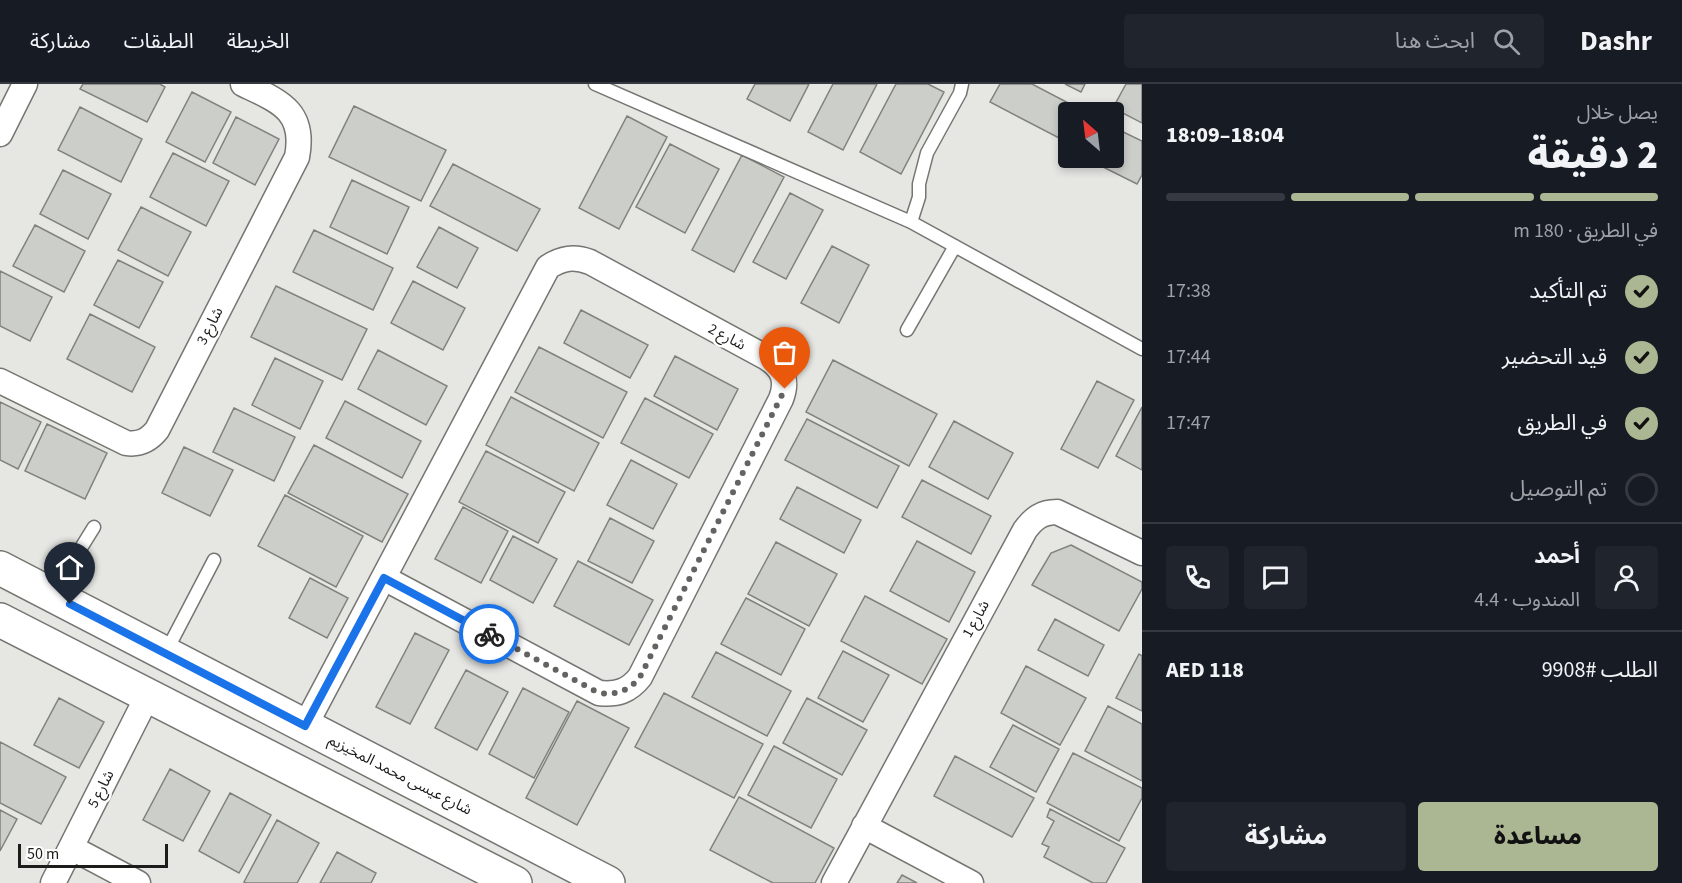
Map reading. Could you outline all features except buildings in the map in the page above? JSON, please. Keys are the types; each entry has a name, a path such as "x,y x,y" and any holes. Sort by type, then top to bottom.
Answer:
{"street":[{"path":"0,134 25,84"},
{"name":"شارع 3","path":"0,381 126,443 133,444 147,440 157,430 297,157 299,147 297,126 286,108 278,101 243,84"},
{"name":"شارع 2","path":"305,726 548,267 556,261 574,258 590,262 767,358 782,371 785,389 782,399 640,677 633,686 623,692 599,693 384,578"},
{"name":"شارع 1","path":"834,883 1025,530 1033,520 1044,512 1057,512 1142,553"},
{"path":"0,610 11,601 15,586 5,570"},
{"name":"شارع عيسى محمد المخيزيم","path":"5,570 608,883"},
{"path":"48,644 44,630 47,617 56,607 58,597"},
{"path":"0,620 514,883"},
{"name":"شارع 5","path":"53,883 148,695"},
{"path":"864,825 971,883"},
{"path":"72,848 138,883"}],"lane":[{"path":"595,84 911,222 1142,349"},
{"path":"911,222 919,197 919,184 927,153 960,93 962,84"},
{"path":"907,330 955,246"},
{"path":"58,597 60,566 76,556 94,527"},
{"path":"165,653 214,560"}],"way so far":[{"path":"489,634 599,693 623,692 633,686 640,677 782,399 785,389"}],"route":[{"path":"70,604 305,726 384,578 489,634"}]}
